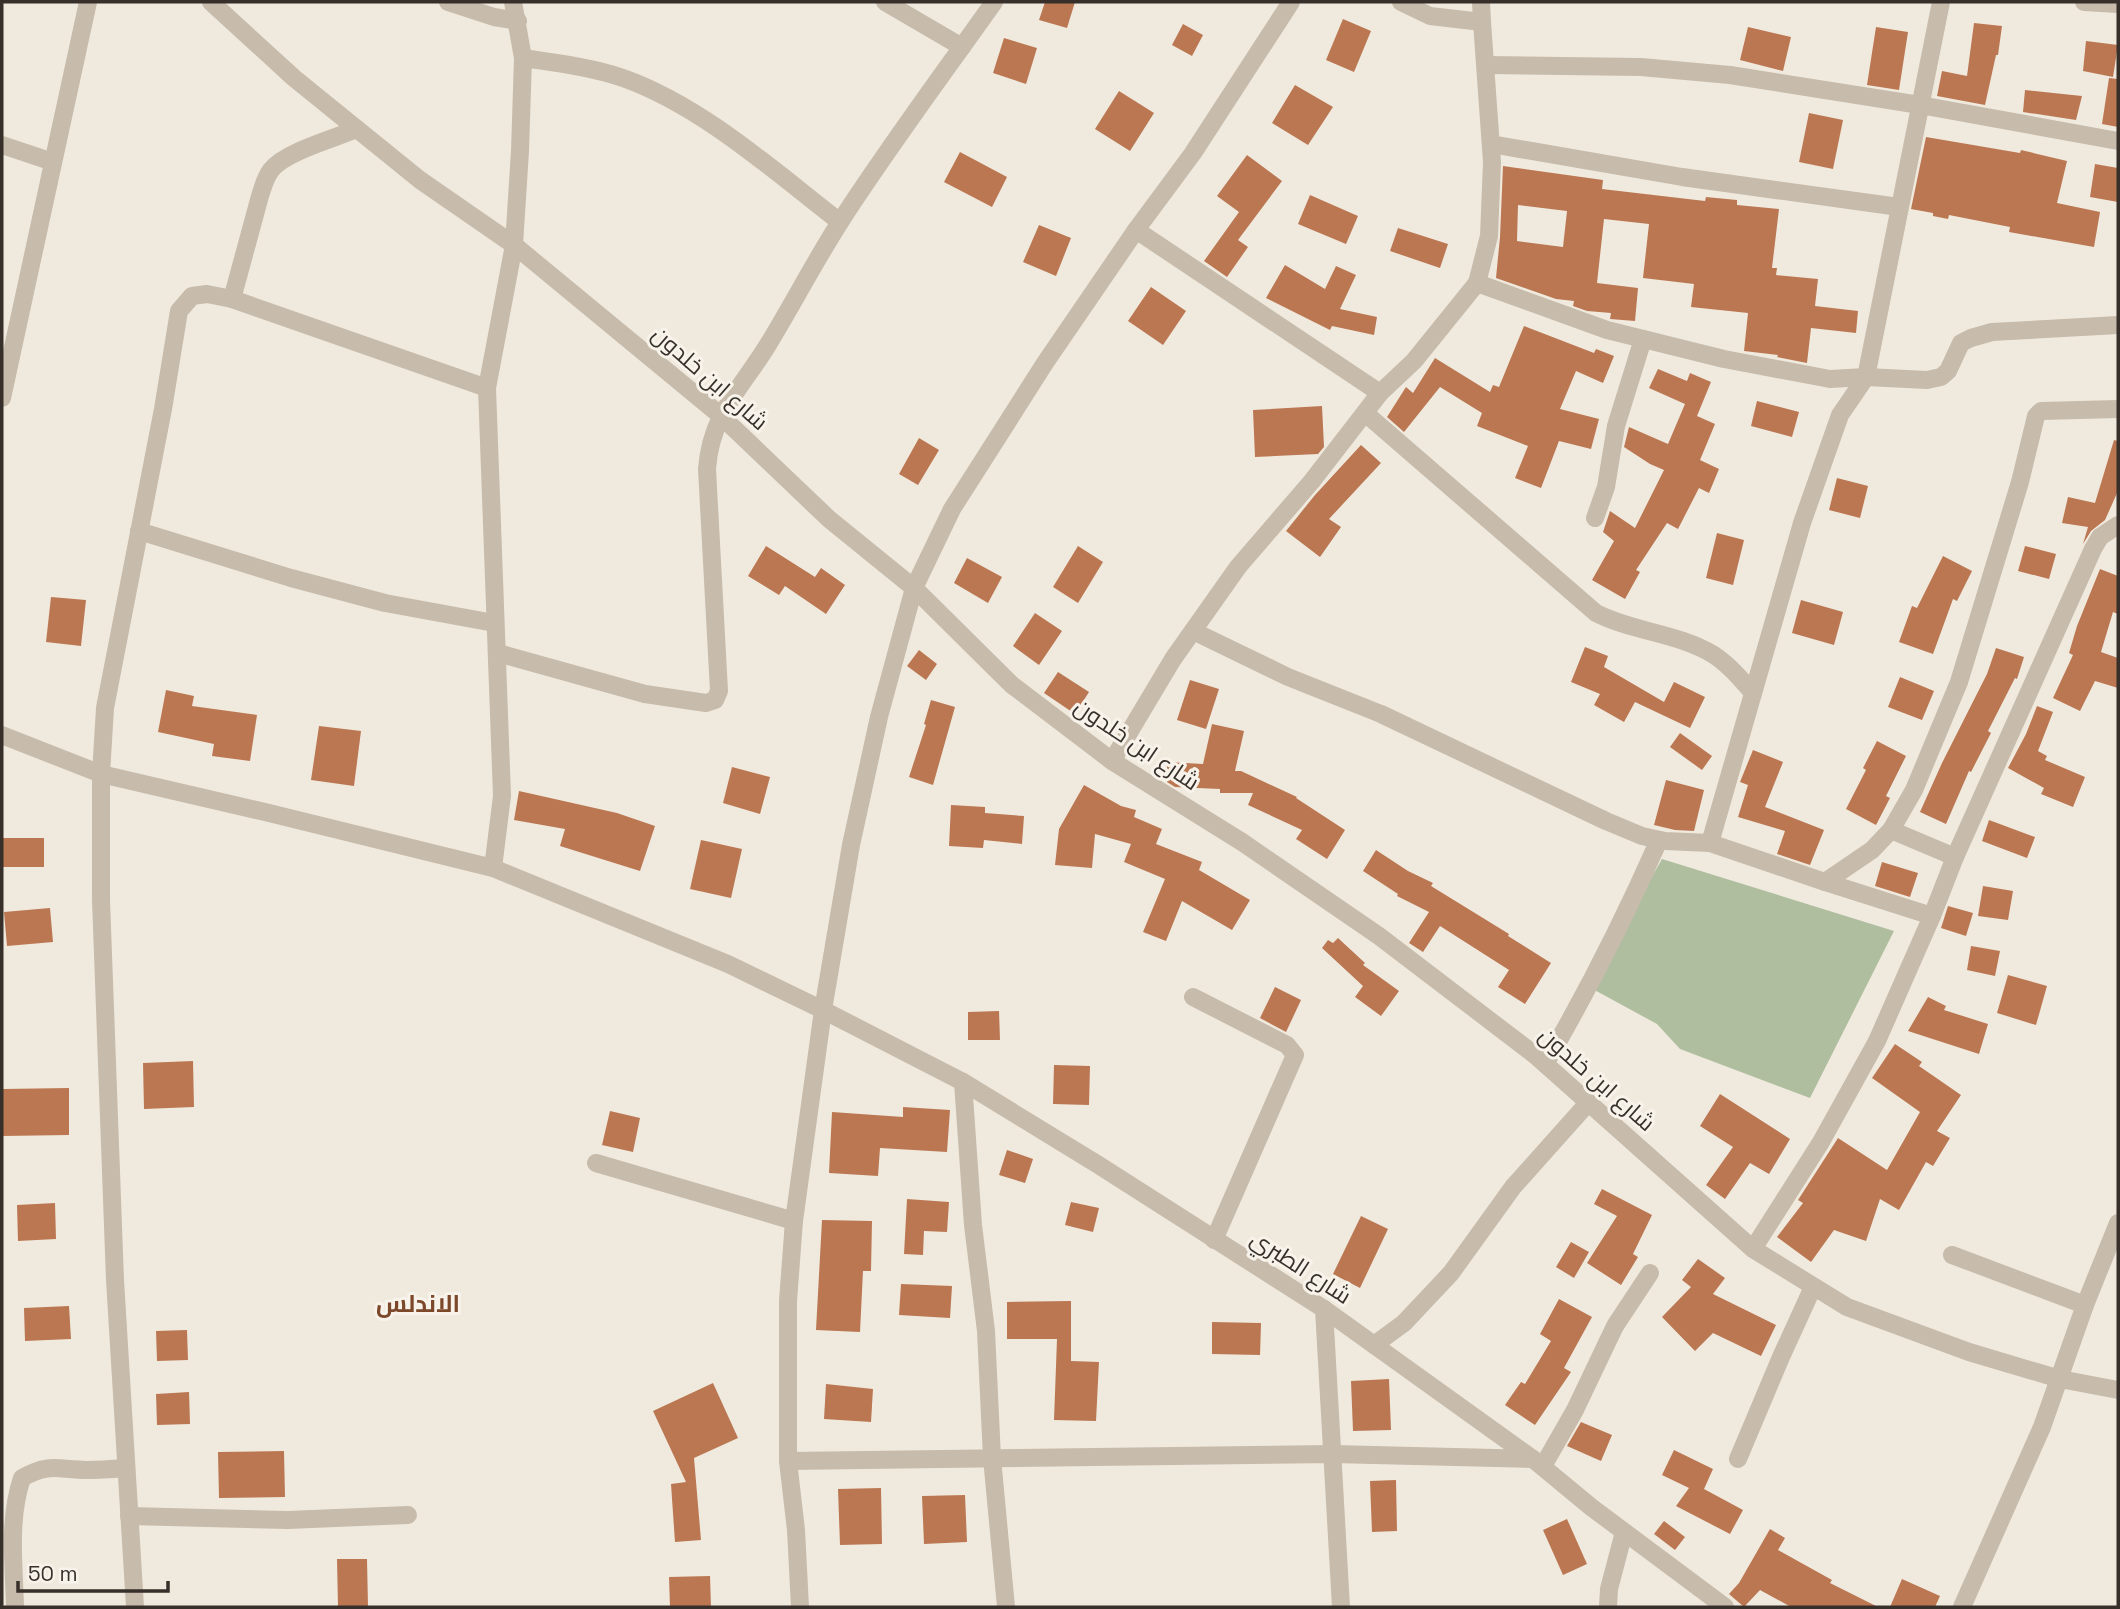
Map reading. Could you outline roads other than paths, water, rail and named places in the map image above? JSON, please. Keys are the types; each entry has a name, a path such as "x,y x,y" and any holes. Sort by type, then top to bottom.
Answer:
{"street":[{"path":"2,398 88,2"},
{"name":"شارع ابن خلدون","path":"211,2 294,78 420,180 514,245 720,415 829,519 914,588 1012,685 1112,761 1242,842 1379,936 1545,1064 1753,1249 1847,1307 1969,1352 2060,1379 2118,1390"},
{"path":"448,2 494,17 518,20"},
{"path":"493,868 502,796 487,387 514,245 523,58 513,2"},
{"path":"885,2 962,47"},
{"path":"498,653 645,694 706,703 715,699 719,691 707,469 712,434 720,415 757,364 840,222 891,145 994,2"},
{"path":"800,1607 796,1530 788,1461 788,1301 794,1220 823,1010 851,845 879,718 914,588 952,509 1045,363 1136,230 1193,153 1291,2"},
{"path":"1401,2 1430,16 1482,22"},
{"path":"1112,761 1173,659 1238,567 1312,481 1380,393 1414,361 1477,283 1489,236 1491,144 1481,2"},
{"path":"1710,843 1799,534 1831,439 1840,415 1867,377 1941,2"},
{"path":"2084,2 2118,4"},
{"path":"523,58 622,78 663,97 747,150 840,222"},
{"path":"1486,65 1641,67 1769,80 2118,141"},
{"path":"232,299 260,196 272,170 292,156 357,129"},
{"path":"1491,144 1682,177 1899,207"},
{"path":"2,145 53,162"},
{"path":"1136,230 1380,393"},
{"path":"1477,283 1607,330 1724,359 1829,379 1867,377 1927,380 1941,377 1948,371 1961,344 1971,338 1992,332 2118,325"},
{"path":"135,1607 115,1280 101,900 101,774 104,708 163,409 179,311 192,296 207,294 232,299 487,387"},
{"path":"1595,517 1606,487 1616,426 1643,339"},
{"path":"1825,882 1872,850 1891,830 1914,790 1959,682 2020,482 2036,416 2041,411 2118,409"},
{"path":"1365,413 1596,613 1616,623 1669,636 1695,646 1731,668 1753,693"},
{"path":"1753,1249 1821,1142 1877,1041 1955,857 2093,549 2100,537 2118,525"},
{"path":"139,531 291,578 385,603 494,623"},
{"path":"1193,631 1288,677 1381,714 1643,836 1659,840 1710,843 1932,916"},
{"name":"شارع الطبري","path":"2,735 101,774 493,868 728,964 823,1010 963,1082 1324,1309 1538,1463 1624,1532 1725,1607"},
{"path":"1891,830 1955,857"},
{"path":"1545,1064 1577,1010 1659,840"},
{"path":"1193,997 1287,1045 1295,1055 1214,1240"},
{"path":"963,1082 973,1225 986,1331 992,1458 1006,1607"},
{"path":"1374,1345 1404,1323 1451,1273 1513,1186 1588,1103"},
{"path":"596,1163 794,1220"},
{"path":"1962,1607 2042,1427 2085,1305 2118,1223"},
{"path":"1952,1255 2085,1305"},
{"path":"788,1461 1333,1454 1538,1463 1575,1410 1615,1326 1650,1273"},
{"path":"1738,1459 1813,1287"},
{"path":"1324,1309 1341,1607"},
{"path":"15,1607 13,1536 17,1492 22,1478 38,1469 60,1467 84,1471 126,1468"},
{"path":"130,1516 288,1520 408,1516"},
{"path":"1608,1607 1609,1589 1624,1532"}],"district":[{"name":"الاندلس","path":"418,1303"}]}
